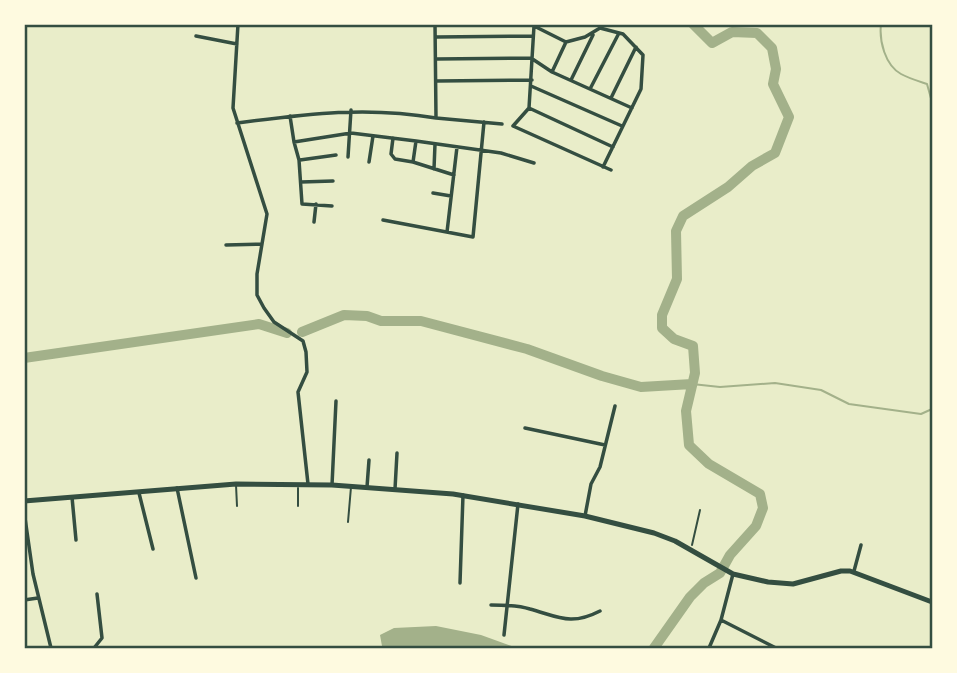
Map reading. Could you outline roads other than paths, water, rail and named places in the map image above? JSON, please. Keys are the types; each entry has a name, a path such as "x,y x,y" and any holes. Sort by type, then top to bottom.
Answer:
{"main road":[{"path":"24,501 236,484 332,485 463,495 585,516 654,533 733,574 768,582 793,584 841,570 854,571 933,602"}],"street":[{"path":"238,24 232,102 265,207 266,220 257,277 258,299 274,322 303,341 306,352 307,372 298,392 308,484"},
{"path":"435,24 436,118"},
{"path":"603,167 641,89 643,55 623,34 600,29 585,37 566,42 532,25 529,108 513,126 603,167 611,170"},
{"path":"571,80 594,32"},
{"path":"590,89 619,33"},
{"path":"196,36 237,44"},
{"path":"436,37 532,36"},
{"path":"552,72 566,42"},
{"path":"611,98 636,47"},
{"path":"436,59 531,58 552,72 632,108"},
{"path":"437,81 532,80"},
{"path":"531,86 623,127"},
{"path":"529,108 612,147"},
{"path":"237,122 351,110 401,112 502,124"},
{"path":"348,157 351,110"},
{"path":"290,116 293,142 299,160 302,204 332,206"},
{"path":"383,220 473,237 479,150 484,122"},
{"path":"293,142 351,133 501,153 534,163"},
{"path":"369,162 373,135"},
{"path":"393,138 391,154 395,159 454,175"},
{"path":"413,162 416,141"},
{"path":"433,169 435,144"},
{"path":"447,232 457,147"},
{"path":"299,160 336,155"},
{"path":"301,182 333,181"},
{"path":"433,193 451,196"},
{"path":"314,222 316,204"},
{"path":"226,245 261,244"},
{"path":"332,485 336,401"},
{"path":"585,516 591,484 600,467 615,406"},
{"path":"525,428 605,446"},
{"path":"395,489 397,453"},
{"path":"367,487 369,460"},
{"path":"177,488 196,578"},
{"path":"139,491 153,549"},
{"path":"460,583 463,495"},
{"path":"72,497 75,540"},
{"path":"504,635 518,504"},
{"path":"24,511 38,598 51,649"},
{"path":"854,571 861,545"},
{"path":"709,649 721,620 733,574"},
{"path":"94,649 102,638 97,594"},
{"path":"24,600 38,598"},
{"path":"491,605 528,608 568,620 586,618 600,611"},
{"path":"721,620 776,649"}],"lane":[{"path":"236,484 237,506"},
{"path":"298,506 299,484"},
{"path":"348,522 351,486"}],"waterway":[{"path":"654,648 690,597 704,583 720,573 730,555 756,526 763,508 760,494 709,464 689,445 686,411 695,373 693,346 674,339 662,328 662,315 677,279 676,231 683,216 728,187 752,166 775,153 789,117 773,84 776,69 772,48 757,33 732,32 712,43 693,24"},
{"path":"881,24 882,45 887,59 901,74 927,84 932,102"},
{"path":"302,332 344,315 367,316 381,321 421,321 527,349 641,387 692,384"},
{"path":"24,358 259,324 287,333"},
{"path":"692,384 720,387 775,383 821,390 849,404 921,414 932,409"}]}
